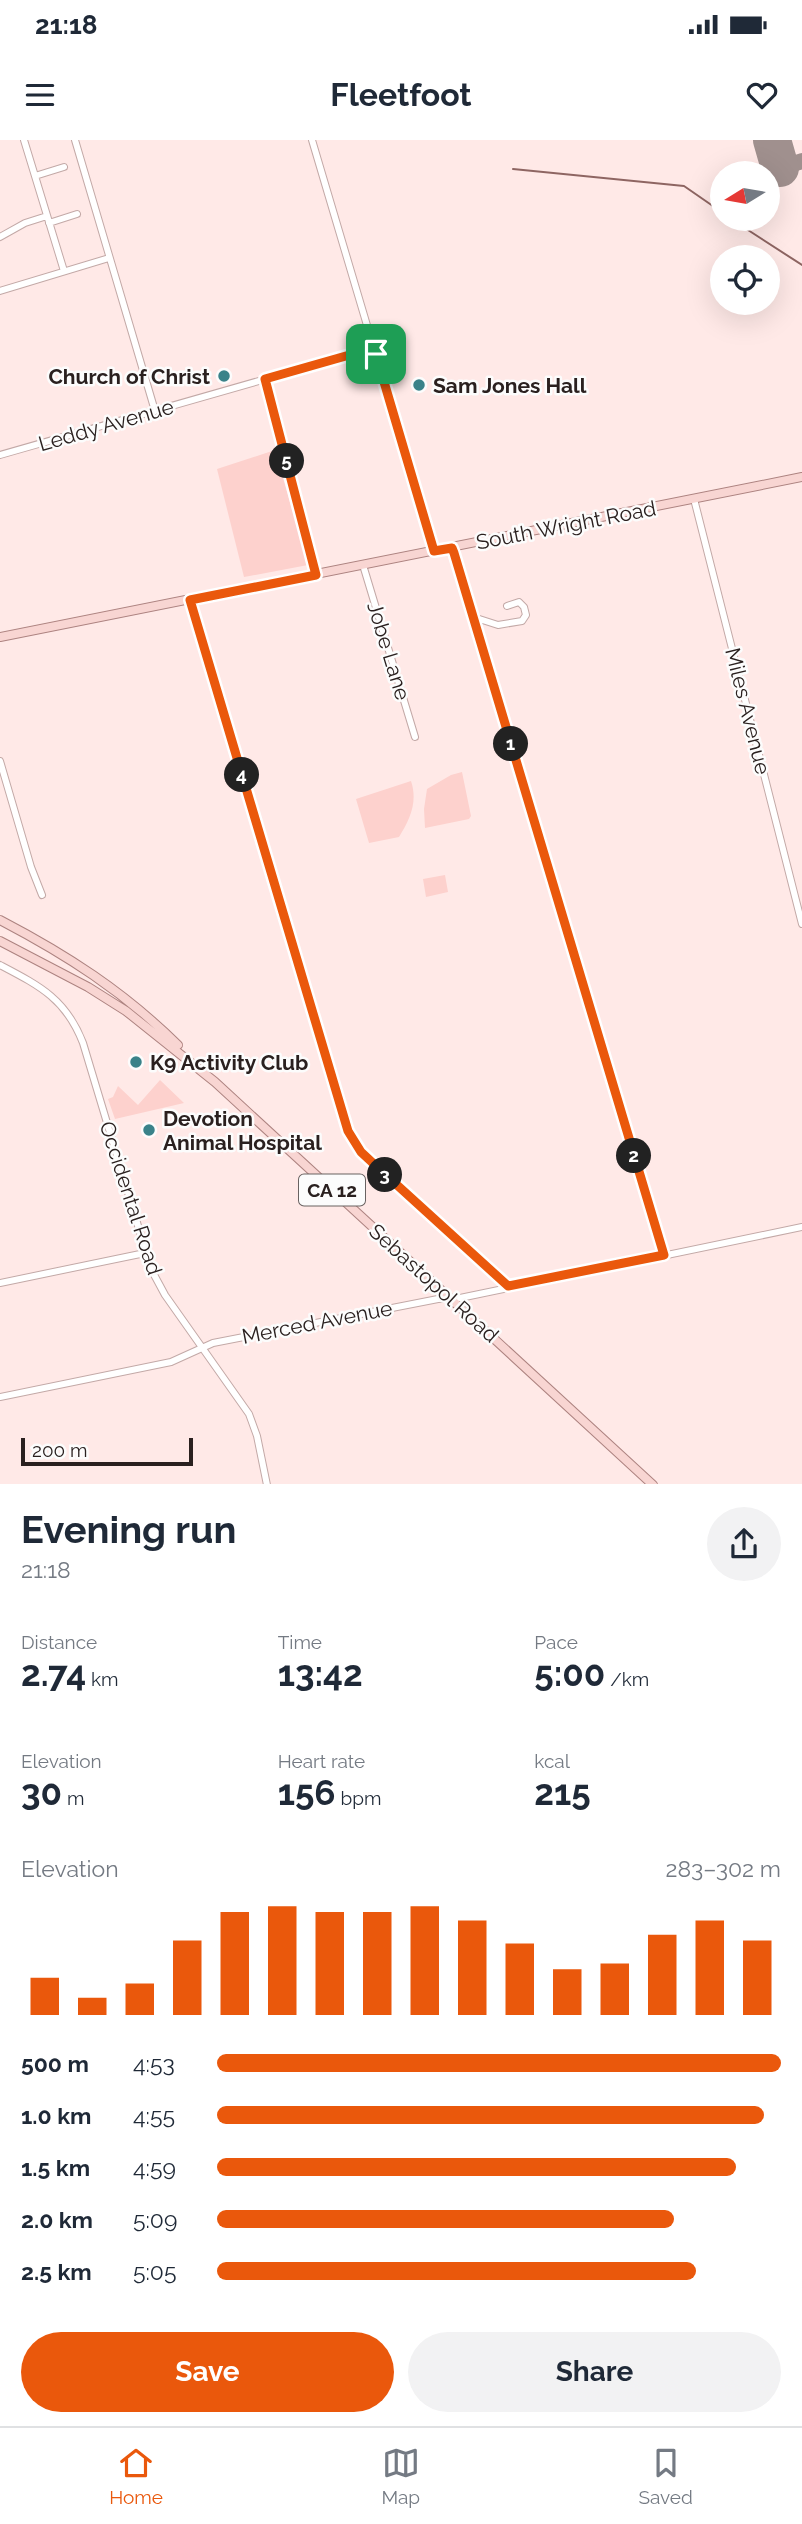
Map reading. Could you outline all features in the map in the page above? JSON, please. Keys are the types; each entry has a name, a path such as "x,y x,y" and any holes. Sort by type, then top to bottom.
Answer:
{"main road":[{"name":"South Wright Road","path":"0,637 802,477"},
{"name":"Sebastopol Road","path":"0,920 66,956 118,991 652,1484"},
{"name":"Sebastopol Road","path":"0,941 82,984 126,1011 215,1082"}],"street":[{"path":"24,140 64,271"},
{"path":"75,140 155,411"},
{"path":"312,140 434,551"},
{"path":"35,176 64,167"},
{"path":"0,237 25,223 77,214"},
{"path":"0,291 110,258"},
{"name":"Leddy Avenue","path":"0,455 374,348"},
{"path":"265,379 316,575"},
{"name":"Miles Avenue","path":"694,499 802,924"},
{"path":"452,548 664,1255"},
{"name":"Jobe Lane","path":"363,565 415,737"},
{"path":"190,600 348,1131 361,1152 508,1286"},
{"path":"473,617 498,625 522,621 526,615 524,607 519,602 507,606"},
{"path":"0,761 31,867 42,895"},
{"name":"Occidental Road","path":"0,965 47,992 63,1007 74,1023 83,1044 145,1253 159,1287 249,1414 267,1484"},
{"name":"Merced Avenue","path":"0,1397 171,1362 214,1343 460,1298 802,1227"},
{"path":"0,1283 145,1253"}],"shaded area":[{"path":"275,450 308,565 244,577 217,469"},
{"path":"462,772 471,816 469,819 425,828 427,789 451,775"},
{"path":"411,781 414,796 412,810 399,837 369,843 356,799"},
{"path":"445,875 448,892 426,897 423,879"},
{"path":"160,1080 184,1103 115,1119 108,1099 113,1097 118,1086 138,1105"}],"waterway":[{"path":"513,169 684,186 710,204"},
{"path":"750,231 802,265"}],"taxiway":[{"path":"780,168 802,161"}],"runway":[{"path":"772,140 778,161"}],"place":[{"name":"Church of Christ","path":"224,376"},
{"name":"Sam Jones Hall","path":"419,385"},
{"name":"K9 Activity Club","path":"136,1062"},
{"name":"Devotion Animal Hospital","path":"149,1130"}],"route":[{"path":"374,348 376,354 434,551 452,548 454,553 664,1255 508,1286 361,1152 348,1131 190,600 316,575 265,379 374,348"}]}
